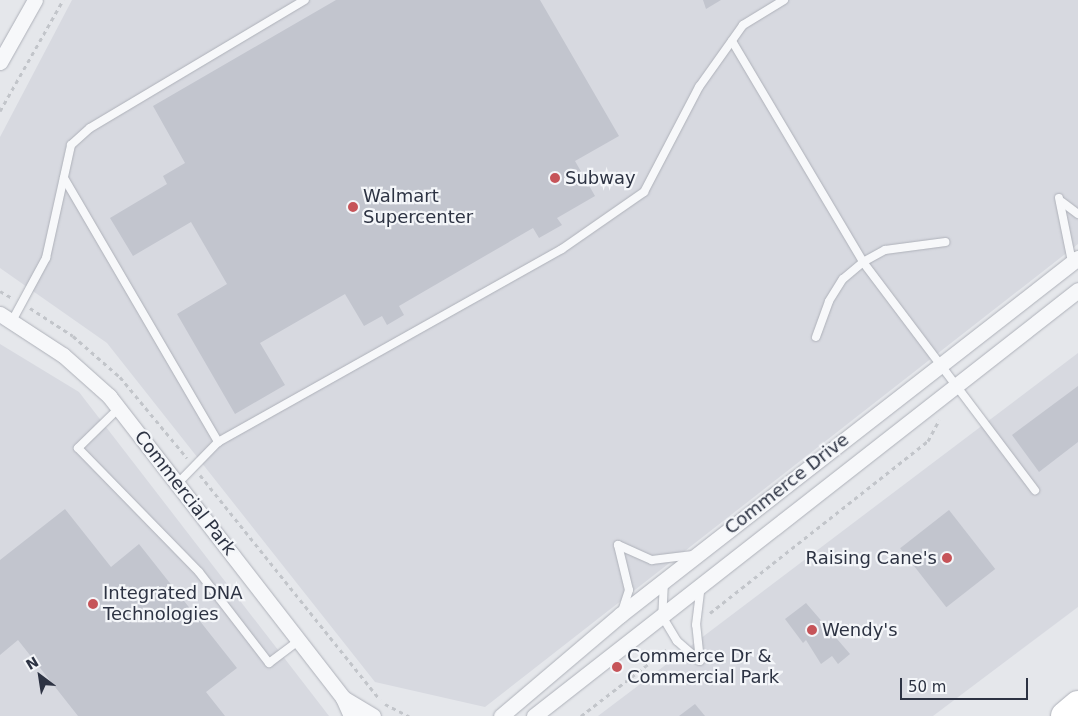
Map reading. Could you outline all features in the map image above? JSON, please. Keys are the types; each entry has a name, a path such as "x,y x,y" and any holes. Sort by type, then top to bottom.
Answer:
{"highway":[{"path":"1065,716 1078,705"}],"street":[{"path":"0,62 35,0"},
{"name":"Commerce Drive","path":"501,716 620,615 698,553 1075,260"},
{"name":"Commerce Drive","path":"534,716 1078,290"},
{"name":"Commercial Park","path":"6,318 88,375 178,483 343,698"},
{"path":"343,698 351,716"},
{"path":"343,698 373,716"}],"lane":[{"path":"6,318 46,258 71,145 90,128 305,0"},
{"path":"178,483 218,442 562,249 644,192 700,87 743,25 784,0"},
{"path":"732,41 863,262 939,365 1036,490"},
{"path":"64,178 218,442"},
{"path":"1075,260 1059,198 1078,214"},
{"path":"816,336 828,301 843,279 863,262 885,250 945,242"},
{"path":"118,409 78,448 199,572 269,663 299,640"},
{"path":"620,615 629,590 618,545 652,560 698,553"},
{"path":"665,580 662,616 677,641 700,661 696,625 702,584"}],"path":[{"path":"0,111 63,0"},
{"path":"0,291 5,294"},
{"path":"48,318 120,377 180,450"},
{"path":"708,615 928,441 939,420"},
{"path":"207,483 368,688 387,706 409,716"},
{"path":"581,716 668,649"}],"shaded area":[{"path":"72,0 1078,0 1078,244 485,707 375,682 107,343 0,268 0,137"},
{"path":"0,344 79,392 329,716 0,716"},
{"path":"1078,353 1078,607 933,716 598,716"}],"building":[{"name":"Walmart Supercenter","path":"336,0 540,0 619,136 575,161 595,196 557,218 562,225 539,238 533,228 399,306 404,315 387,325 382,316 364,326 345,294 260,343 285,385 235,414 177,314 227,284 191,222 133,256 110,218 167,184 163,176 185,163 153,106"},
{"path":"703,0 721,0 706,9"},
{"path":"1078,386 1078,442 1039,472 1012,435"},
{"name":"Integrated DNA Technologies","path":"65,509 111,567 139,544 237,668 206,692 225,716 78,716 18,640 0,655 0,560"},
{"name":"Raising Cane's","path":"949,510 995,569 946,607 900,548"},
{"name":"Wendy's","path":"806,603 850,654 838,664 832,656 821,664 806,640 803,643 785,619"},
{"path":"695,704 705,716 679,716"}],"place":[{"name":"Subway","path":"555,178"},
{"name":"Walmart Supercenter","path":"353,207"},
{"name":"Raising Cane's","path":"947,558"},
{"name":"Integrated DNA Technologies","path":"93,604"},
{"name":"Wendy's","path":"812,630"},
{"name":"Commerce Dr & Commercial Park","path":"617,667"}]}
